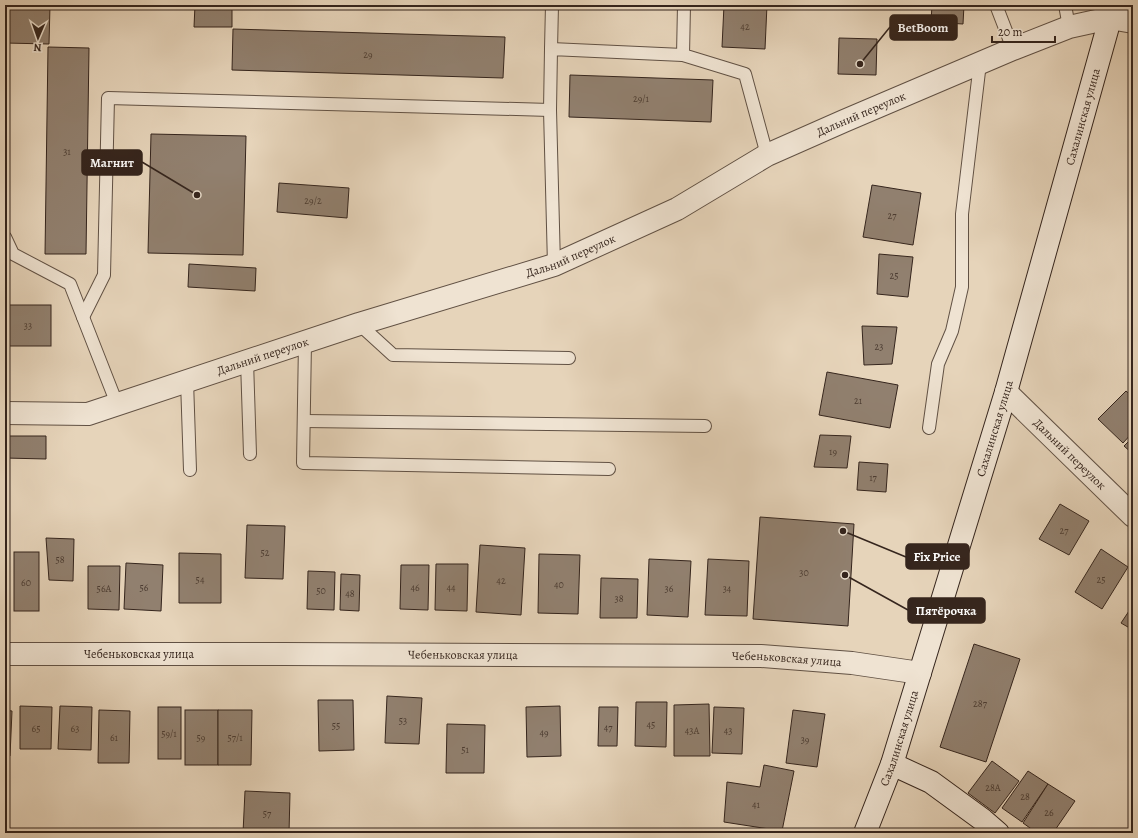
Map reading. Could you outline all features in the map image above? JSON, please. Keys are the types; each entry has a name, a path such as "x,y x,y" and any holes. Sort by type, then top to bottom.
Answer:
{"street":[{"name":"Дальний переулок","path":"5,413 88,414 359,324 554,264 677,210 767,155 1013,49 1112,12"},
{"path":"1112,12 1133,22"},
{"name":"Сахалинская улица","path":"865,833 892,764 1006,392 1112,12"},
{"name":"Дальний переулок","path":"1006,392 1133,516"},
{"name":"Чебеньковская улица","path":"5,654 761,656 852,663 920,673"},
{"path":"892,764 931,782 983,820 998,833"}],"lane":[{"path":"552,5 550,110 554,264"},
{"path":"683,55 684,5"},
{"path":"996,5 1013,49"},
{"path":"1065,5 1069,27"},
{"path":"551,49 683,55 745,74 767,155"},
{"path":"929,428 938,364 952,331 962,287 962,214 980,63"},
{"path":"83,317 104,275 108,98 550,110"},
{"path":"5,237 13,254 70,284 117,404"},
{"path":"359,324 393,355 569,358"},
{"path":"305,342 303,463 608,469"},
{"path":"247,361 250,454"},
{"path":"187,381 190,470"},
{"path":"304,421 705,426"}],"building":[{"path":"5,5 50,5 49,44 5,43"},
{"path":"195,5 232,5 232,27 194,27"},
{"path":"724,5 767,5 765,49 722,47"},
{"path":"932,5 964,5 963,24 931,22"},
{"path":"233,29 505,37 503,78 232,70"},
{"path":"839,38 877,39 876,75 838,74"},
{"path":"48,47 89,48 86,254 45,254"},
{"path":"570,75 713,80 711,122 569,117"},
{"path":"151,134 246,136 243,255 148,253"},
{"path":"279,183 349,188 347,218 277,212"},
{"path":"872,185 921,193 913,245 863,237"},
{"path":"879,254 913,257 908,297 877,294"},
{"path":"189,264 256,268 255,291 188,287"},
{"path":"5,305 51,305 51,346 5,346"},
{"path":"862,326 897,327 892,364 864,365"},
{"path":"827,372 898,385 890,428 819,415"},
{"path":"1126,391 1133,397 1133,432 1123,443 1098,419"},
{"path":"820,435 851,436 847,468 814,467"},
{"path":"5,436 46,436 46,459 5,458"},
{"path":"1133,437 1133,454 1124,446"},
{"path":"859,462 888,464 886,492 857,490"},
{"path":"1060,504 1089,521 1069,555 1039,539"},
{"path":"760,517 854,524 848,626 753,619"},
{"path":"247,525 285,526 283,579 245,578"},
{"path":"5,531 7,531 8,588 5,588"},
{"path":"46,538 74,539 73,581 49,580"},
{"path":"480,545 525,548 521,615 476,612"},
{"path":"1101,549 1128,567 1102,609 1075,592"},
{"path":"14,552 39,552 39,611 14,611"},
{"path":"179,553 221,554 221,603 179,603"},
{"path":"539,554 580,555 578,614 538,613"},
{"path":"649,559 691,561 688,617 647,615"},
{"path":"708,559 749,561 747,616 705,615"},
{"path":"126,563 163,565 161,611 124,609"},
{"path":"436,564 468,564 467,611 435,610"},
{"path":"401,565 429,565 428,610 400,609"},
{"path":"88,566 120,566 119,610 88,609"},
{"path":"308,571 335,572 334,610 307,609"},
{"path":"341,574 360,575 359,611 340,610"},
{"path":"601,578 638,579 637,618 600,618"},
{"path":"1133,605 1133,630 1121,623"},
{"path":"974,644 1020,659 986,762 940,747"},
{"path":"387,696 422,698 419,744 385,743"},
{"path":"318,700 353,700 354,750 319,751"},
{"path":"636,702 667,702 666,747 635,746"},
{"path":"709,704 710,756 674,756 674,705"},
{"path":"20,706 52,707 51,749 20,749"},
{"path":"60,706 92,707 91,750 58,749"},
{"path":"560,706 561,756 527,757 526,707"},
{"path":"158,707 181,707 181,759 158,759"},
{"path":"599,707 618,707 617,746 598,746"},
{"path":"714,707 744,708 742,754 712,753"},
{"path":"5,710 12,711 10,756 5,756"},
{"path":"99,710 130,711 129,763 98,763"},
{"path":"185,710 218,710 218,765 185,765"},
{"path":"218,710 252,710 251,765 218,765"},
{"path":"793,710 825,714 817,767 786,763"},
{"path":"447,724 485,725 484,773 446,773"},
{"path":"992,761 1019,781 995,813 968,793"},
{"path":"764,765 794,771 782,831 724,822 727,782 760,787"},
{"path":"1028,771 1048,784 1022,822 1002,808"},
{"path":"1048,784 1075,801 1053,833 1037,833 1023,823"},
{"path":"245,791 290,793 289,833 243,833"}],"place":[{"name":"BetBoom","path":"860,64"},
{"name":"Магнит","path":"197,195"},
{"name":"Fix Price","path":"843,531"},
{"name":"Пятёрочка","path":"845,575"}]}
